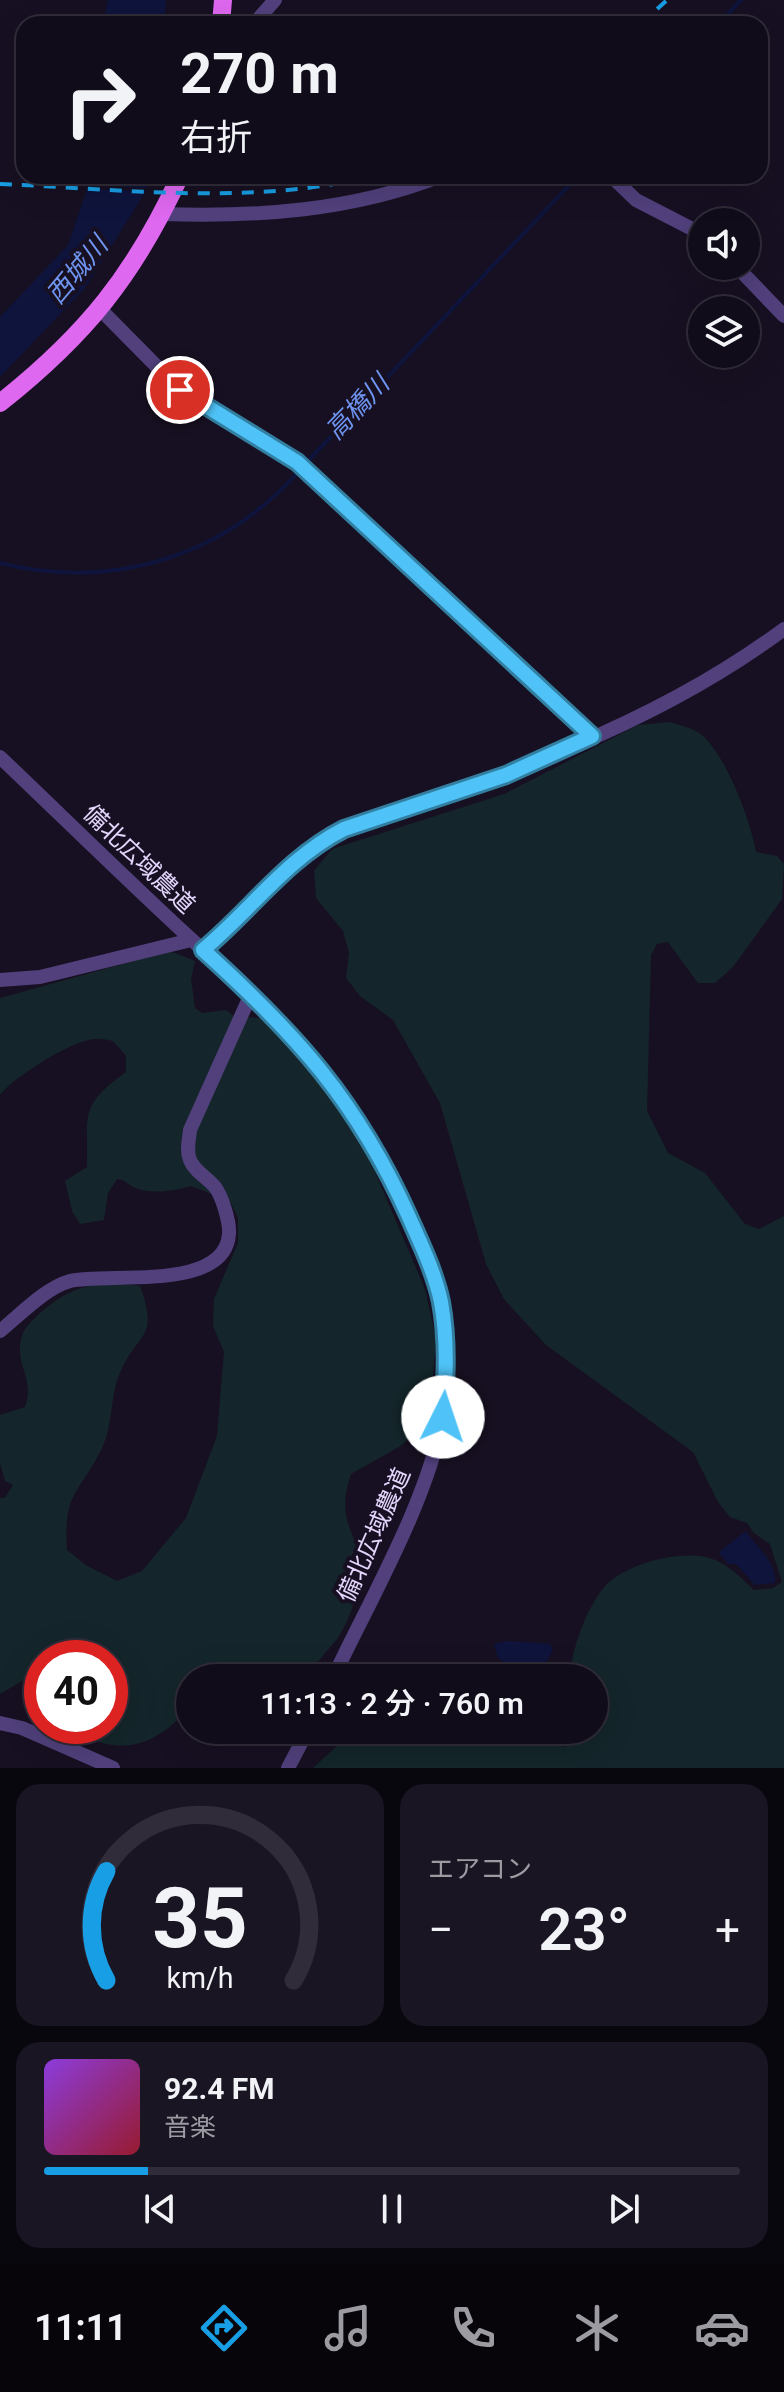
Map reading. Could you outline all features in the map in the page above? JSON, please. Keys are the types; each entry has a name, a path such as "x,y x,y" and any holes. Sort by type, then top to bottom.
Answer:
{"main road":[{"path":"0,403 56,359 101,310 163,214 176,184"}],"street":[{"path":"261,16 275,0"},
{"path":"163,214 301,212 348,204 414,184"},
{"path":"619,184 636,200 688,227"},
{"path":"749,280 784,316"},
{"path":"101,310 180,390 302,467 592,736"},
{"path":"203,950 287,868 324,839 344,829 506,775 681,697 734,666 784,629"},
{"name":"備北広域農道","path":"0,757 251,994 309,1053 353,1112 401,1201 440,1301 447,1359 443,1417 425,1476 399,1540 340,1664"},
{"path":"0,980 40,977 191,940"},
{"path":"0,1331 68,1282 176,1276 206,1267 219,1256 229,1235 226,1217 217,1189 190,1162 187,1148 190,1130 251,994"},
{"path":"0,1723 22,1728 113,1768"},
{"path":"288,1768 301,1744"}],"green space":[{"path":"670,722 696,731 709,742 735,788 756,852 777,856 784,864 782,899 733,967 715,983 698,983 668,942 657,944 651,955 647,1111 668,1153 705,1173 745,1224 759,1229 784,1216 784,1768 313,1768 339,1744 551,1744 565,1747 567,1744 608,1744 608,1664 572,1664 584,1621 610,1581 654,1560 702,1556 721,1563 754,1590 773,1588 782,1582 770,1544 754,1533 747,1523 730,1517 718,1502 693,1452 546,1345 504,1299 486,1264 440,1103 393,1020 360,996 346,978 349,953 343,931 316,898 314,871 332,849 504,794 638,725"},
{"path":"170,951 195,961 191,979 195,1008 202,1013 226,1010 234,1016 261,1018 275,1027 293,1052 315,1071 370,1160 425,1289 436,1339 432,1387 423,1427 399,1447 351,1474 345,1507 358,1550 360,1575 351,1611 333,1644 316,1664 176,1664 176,1722 155,1737 130,1745 109,1744 128,1744 128,1640 24,1640 24,1680 0,1694 0,1498 5,1498 13,1485 5,1481 0,1463 0,1415 25,1407 28,1390 20,1355 21,1341 25,1329 37,1316 72,1291 84,1287 110,1284 140,1286 146,1304 147,1327 119,1375 106,1439 71,1503 66,1530 67,1550 87,1566 117,1581 142,1571 186,1518 217,1436 224,1352 213,1326 214,1299 238,1243 238,1218 230,1201 191,1186 154,1192 117,1179 108,1193 104,1220 80,1224 72,1211 65,1181 87,1167 89,1112 100,1094 126,1072 126,1056 113,1041 84,1041 44,1061 0,1095 0,998"}],"water":[{"path":"108,0 166,0 165,16 105,16"},
{"path":"88,184 148,184 147,188"},
{"name":"西城川","path":"87,189 146,191 85,288 0,377 0,317 68,245"},
{"path":"746,1531 773,1568 775,1583 755,1585 736,1564 728,1564 719,1552"},
{"path":"507,1641 550,1644 553,1650 545,1664 507,1664 498,1658 494,1644"}],"waterway":[{"name":"高橋川","path":"726,16 741,0"},
{"name":"高橋川","path":"305,464 570,184"},
{"name":"高橋川","path":"0,563 42,571 83,573 123,569 163,560 236,526 269,501 299,471"}],"railway":[{"path":"650,16 667,0"},
{"path":"0,184 187,193 281,191 332,184"}],"route":[{"path":"180,390 270,442 297,462 592,736 506,775 344,829 324,839 287,868 228,929 203,950 251,994 330,1079 353,1112 401,1201 423,1250 440,1301 447,1359 443,1417"}]}
